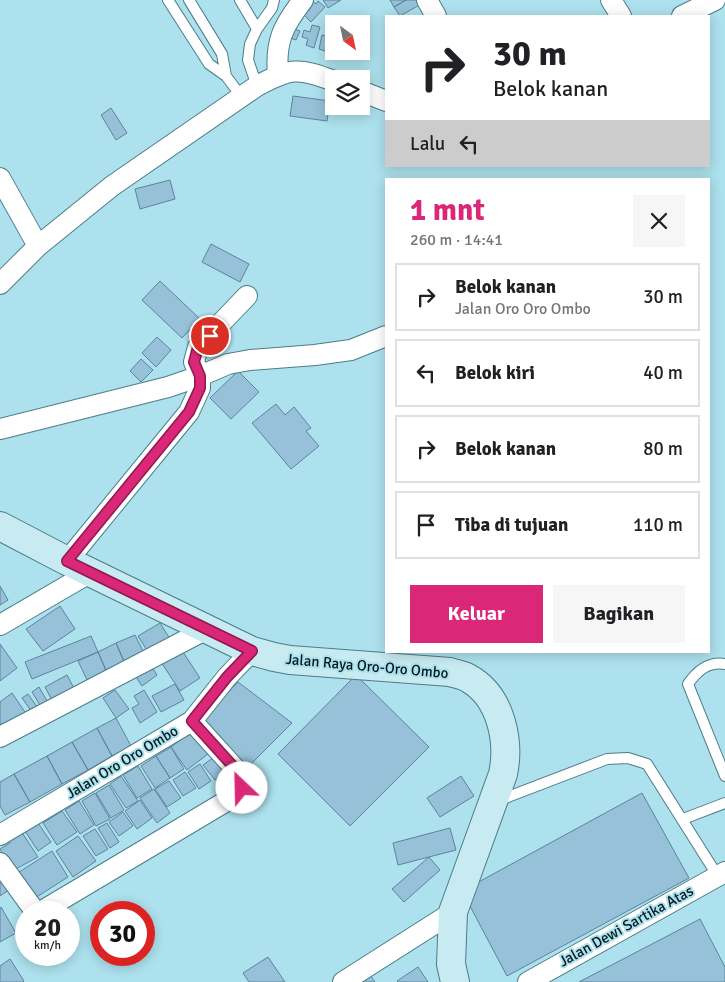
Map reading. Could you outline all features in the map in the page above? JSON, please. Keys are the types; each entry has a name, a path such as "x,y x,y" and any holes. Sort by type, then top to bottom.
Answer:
{"main road":[{"name":"Jalan Raya Oro-Oro Ombo","path":"0,526 79,567 252,651 290,660 450,672 468,678 480,686 498,712 503,729 506,759 503,774 453,912 451,964 455,982"}],"street":[{"path":"278,75 276,56 279,42 286,24 303,0"},
{"path":"427,0 435,15"},
{"path":"610,0 619,15"},
{"path":"684,15 715,0"},
{"path":"0,284 38,246 112,186 249,91 278,75 293,70 305,71 325,78"},
{"path":"370,94 385,100"},
{"path":"0,178 38,246"},
{"path":"0,624 79,567 189,412 200,388 200,376 194,362 198,347 247,296"},
{"path":"0,429 168,387 228,364 351,350 385,336"},
{"path":"0,737 206,629"},
{"name":"Jalan Oro Oro Ombo","path":"0,835 192,721 227,677 252,651"},
{"path":"56,901 230,799 242,788 240,774 192,721"},
{"path":"0,863 29,901"},
{"name":"Jalan Dewi Sartika Atas","path":"528,982 721,874"},
{"path":"343,982 453,912"}],"lane":[{"path":"168,0 209,64 249,91"},
{"path":"189,0 222,54 226,76"},
{"path":"240,0 257,29"},
{"path":"249,91 248,60 250,44 257,29 272,8 274,0"},
{"path":"725,664 708,665 697,672 688,684 725,776"},
{"path":"492,803 607,759 628,758 647,764 721,874"},
{"path":"683,819 725,803"}],"building":[{"path":"312,0 316,4 318,1 325,7 311,22 304,15 310,9 305,4"},
{"path":"323,0 341,0 328,8"},
{"path":"390,0 406,0 394,7"},
{"path":"406,0 421,0 423,3 402,15 399,15 394,7"},
{"path":"312,25 320,27 314,48 306,45 308,39 302,37 304,30 310,32"},
{"path":"291,28 300,31 296,40 288,37"},
{"path":"322,35 325,35 325,51 319,49"},
{"path":"293,96 325,100 327,121 290,116"},
{"path":"111,108 127,133 116,140 101,115"},
{"path":"170,180 175,199 140,209 135,189"},
{"path":"211,244 249,264 240,282 202,262"},
{"path":"160,281 200,319 182,338 142,300"},
{"path":"157,337 171,350 156,367 142,353"},
{"path":"141,359 153,370 141,382 130,371"},
{"path":"238,371 259,392 231,419 210,398"},
{"path":"276,404 285,415 294,407 311,428 306,431 319,446 291,469 252,423"},
{"path":"0,586 8,600 0,605"},
{"path":"60,606 75,629 43,651 26,629"},
{"path":"160,623 170,639 148,652 138,636"},
{"path":"135,635 146,657 126,666 116,643"},
{"path":"91,636 98,652 32,679 25,662"},
{"path":"116,643 126,666 108,675 98,652"},
{"path":"0,644 17,668 0,681"},
{"path":"181,649 200,678 180,691 161,662"},
{"path":"98,652 108,675 89,684 78,661"},
{"path":"148,661 157,675 142,686 132,671"},
{"path":"67,675 76,692 54,704 45,687"},
{"path":"356,675 429,747 350,826 278,754"},
{"path":"238,682 292,723 248,767 197,725"},
{"path":"175,684 184,700 161,712 152,696"},
{"path":"39,687 50,706 43,710 32,692"},
{"path":"115,690 129,709 116,718 103,698"},
{"path":"144,690 157,712 140,723 132,708 139,704 134,696"},
{"path":"12,693 27,715 0,735 0,702"},
{"path":"28,694 40,711 34,715 22,698"},
{"path":"116,718 131,746 112,756 97,728"},
{"path":"97,728 112,756 88,770 72,742"},
{"path":"195,729 212,751 187,770 171,747"},
{"path":"72,742 88,770 62,784 47,756"},
{"path":"171,747 184,769 170,778 156,756"},
{"path":"217,755 229,770 215,780 203,765"},
{"path":"47,756 62,784 30,802 14,774"},
{"path":"156,756 170,778 155,788 141,766"},
{"path":"200,764 211,781 199,789 188,772"},
{"path":"138,766 152,789 137,798 123,775"},
{"path":"185,772 196,788 183,796 173,780"},
{"path":"14,774 30,802 5,815 0,806 0,782"},
{"path":"121,776 138,801 126,808 110,784"},
{"path":"461,776 474,796 440,817 427,798"},
{"path":"169,781 181,798 167,807 155,789"},
{"path":"109,785 124,810 111,818 96,793"},
{"path":"154,789 170,813 157,823 140,798"},
{"path":"95,793 110,819 96,826 82,801"},
{"path":"642,793 689,878 507,976 462,891"},
{"path":"140,800 152,818 137,829 125,811"},
{"path":"79,801 94,825 80,834 65,810"},
{"path":"62,811 77,832 57,845 43,823"},
{"path":"123,812 133,826 119,836 109,822"},
{"path":"38,823 51,842 38,851 25,831"},
{"path":"107,823 119,842 110,848 98,828"},
{"path":"19,828 38,857 12,871 0,849 10,843 6,836"},
{"path":"450,828 456,850 398,865 393,843"},
{"path":"95,829 108,849 96,856 83,836"},
{"path":"78,836 96,861 73,877 56,851"},
{"path":"52,851 68,877 32,900 16,874"},
{"path":"429,857 440,870 404,902 392,889"},
{"path":"0,877 9,890 0,896"},
{"path":"0,908 15,934 0,942"},
{"path":"700,919 725,967 725,982 579,982"},
{"path":"268,957 285,982 249,982 243,973"},
{"path":"10,959 23,982 0,982 0,966"},
{"path":"418,967 428,982 397,981"},
{"path":"370,975 375,982 360,982"}],"route":[{"path":"210,336 198,347 194,362 200,376 200,388 189,412 67,561 252,651 227,677 192,721 240,774 242,788"}]}
